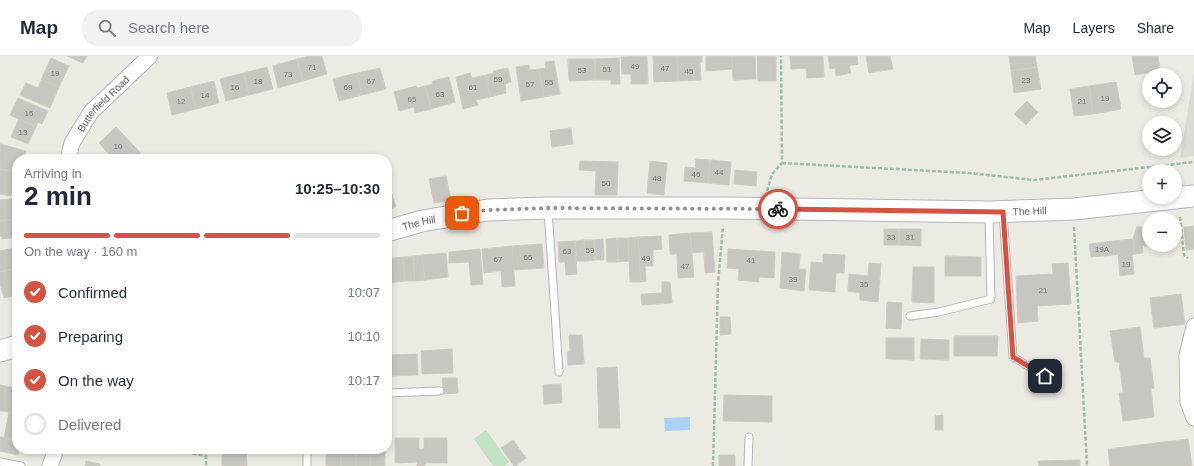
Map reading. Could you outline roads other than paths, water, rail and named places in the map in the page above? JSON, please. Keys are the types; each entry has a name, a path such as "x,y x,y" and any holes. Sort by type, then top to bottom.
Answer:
{"main road":[{"name":"The Hill","path":"392,230 422,221 462,213 488,210 548,208 761,208 996,212 1074,208 1194,196"},
{"path":"0,351 12,347"}],"street":[{"name":"Butterfield Road","path":"69,154 72,143 91,112 150,56"},
{"path":"1194,326 1187,356 1188,402 1194,418"},
{"path":"50,466 54,454"}],"lane":[{"path":"548,208 559,372"},
{"path":"910,316 939,312 990,299 996,212"},
{"path":"996,212 1013,357 1045,376"},
{"path":"392,393 440,391"},
{"path":"748,466 749,437"},
{"path":"307,454 307,466"},
{"path":"0,462 21,466"}],"water":[{"path":"690,417 690,430 665,431 664,418"}]}
